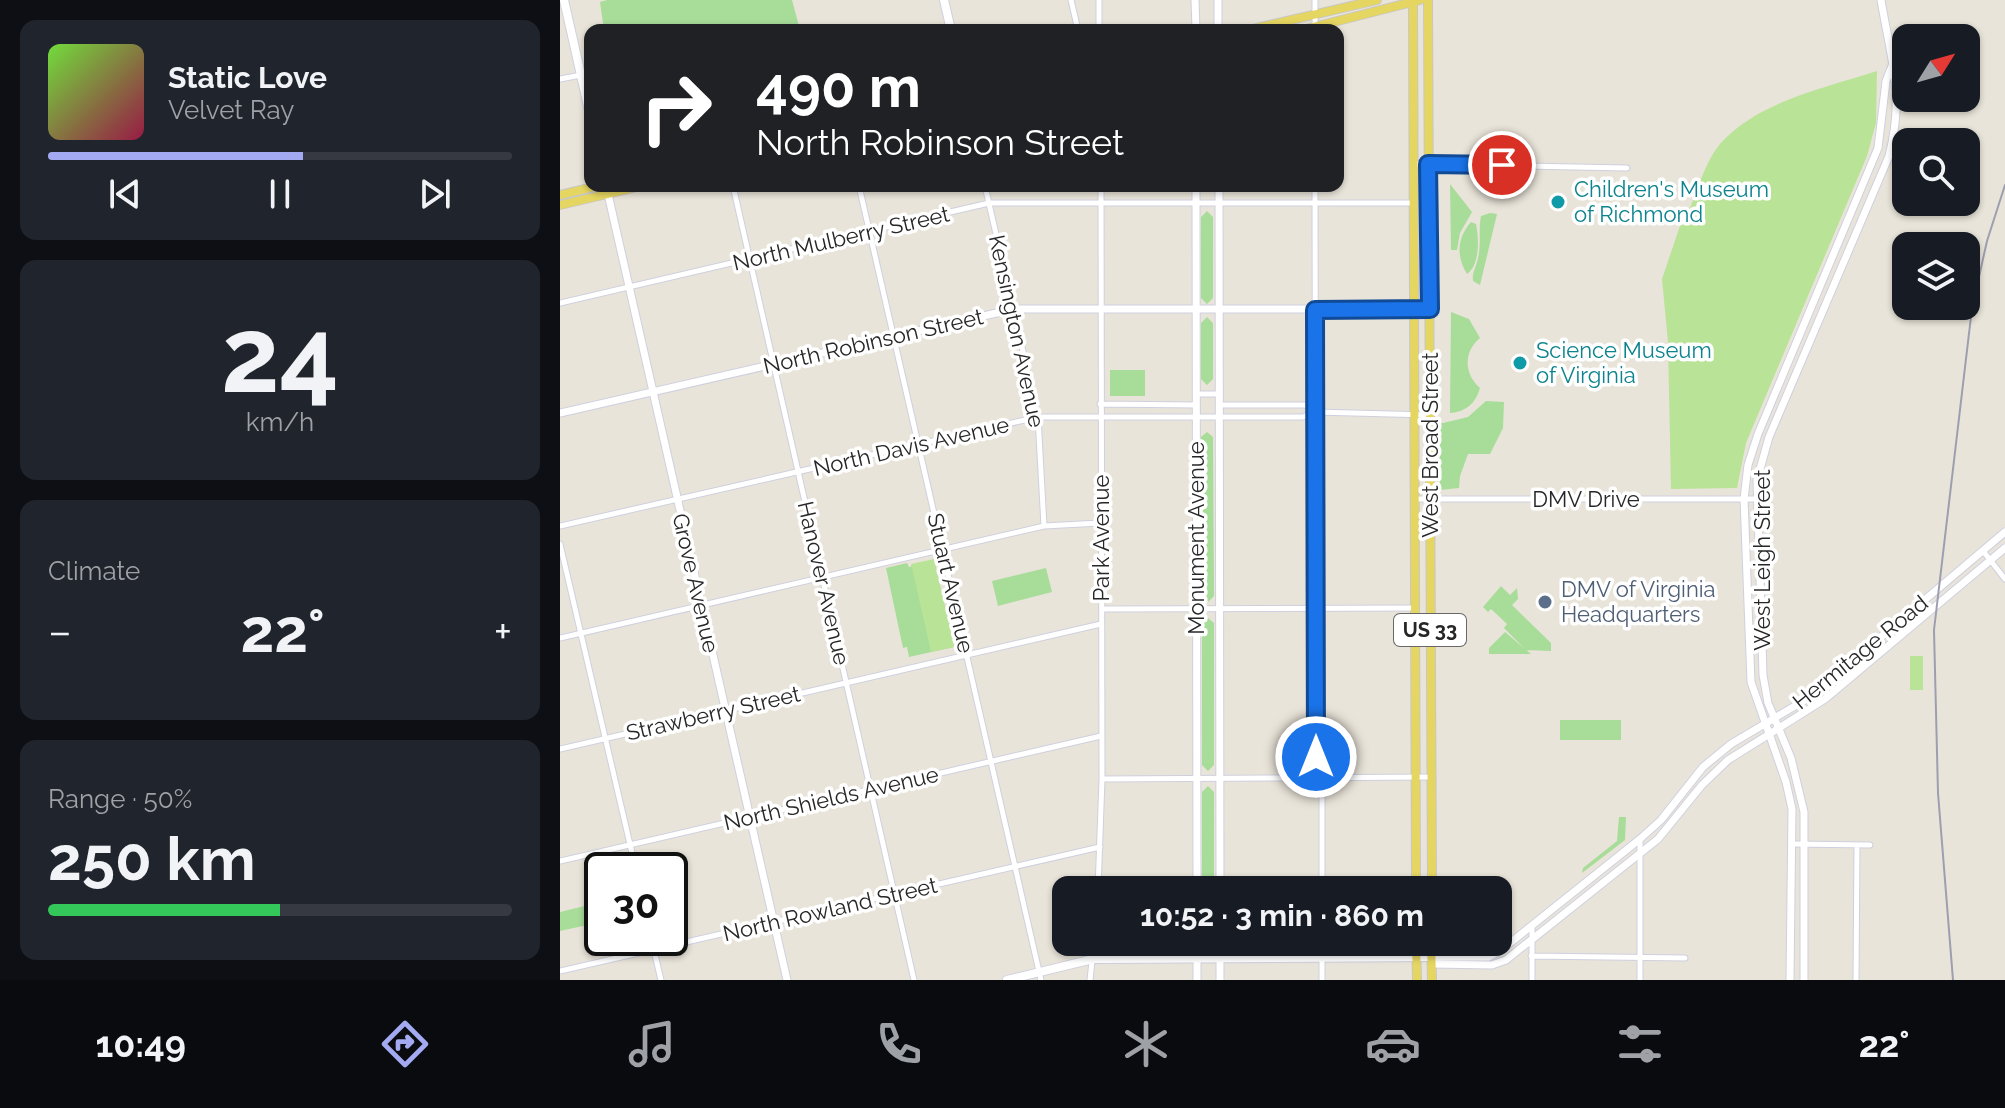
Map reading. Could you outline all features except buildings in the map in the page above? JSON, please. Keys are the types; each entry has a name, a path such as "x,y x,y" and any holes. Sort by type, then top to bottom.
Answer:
{"main road":[{"path":"564,0 584,88"},
{"path":"944,0 950,24"},
{"path":"1273,24 1377,0"},
{"name":"West Broad Street","path":"1428,0 1432,876"},
{"path":"1330,24 1415,1"},
{"name":"West Broad Street","path":"1415,1 1416,876"},
{"path":"560,195 584,189"},
{"path":"560,205 601,192"},
{"path":"1432,956 1432,980"},
{"path":"1007,980 1040,976 1093,959 1432,960"},
{"path":"1416,959 1417,980"}],"street":[{"path":"1071,0 1077,24"},
{"path":"1099,0 1099,24"},
{"path":"1195,0 1196,24"},
{"path":"1218,0 1218,24"},
{"path":"1315,0 1315,24"},
{"name":"West Leigh Street","path":"1790,980 1793,844 1790,797 1751,682 1744,499 1748,465 1758,434 1878,148 1886,81 1892,66 1881,0"},
{"path":"560,79 581,75"},
{"name":"West Leigh Street","path":"1804,980 1804,844 1800,791 1774,719 1763,675 1757,499 1759,470 1769,437 1889,156 1896,112"},
{"path":"1413,164 1627,168"},
{"name":"Grove Avenue","path":"607,192 787,980"},
{"name":"Hanover Avenue","path":"734,192 914,980"},
{"name":"Stuart Avenue","path":"860,192 1040,976"},
{"name":"Kensington Avenue","path":"986,192 1038,417 1044,526"},
{"name":"Park Avenue","path":"1099,876 1102,779 1101,192"},
{"name":"Monument Avenue","path":"1196,192 1197,876"},
{"name":"Monument Avenue","path":"1219,192 1220,876"},
{"path":"1315,192 1322,876"},
{"name":"North Mulberry Street","path":"560,303 989,203 1413,203"},
{"name":"North Robinson Street","path":"560,413 1014,309 1430,309"},
{"path":"1196,394 1219,394"},
{"path":"1100,404 1196,405"},
{"name":"North Davis Avenue","path":"1219,405 1305,405 1315,412"},
{"name":"North Davis Avenue","path":"560,526 1038,417 1303,417 1315,412 1430,415"},
{"name":"DMV Drive","path":"1414,499 1757,499"},
{"path":"560,638 1044,526 1100,523"},
{"name":"Hermitage Road","path":"1432,960 1488,957 1640,839 1661,820 1703,767 1810,697 2005,532"},
{"path":"560,544 632,852"},
{"name":"Hermitage Road","path":"1432,960 1496,964 1531,940 1667,830 1713,773 1825,699 2005,548"},
{"path":"1983,551 2005,579"},
{"path":"1102,609 1317,611 1416,608"},
{"name":"Strawberry Street","path":"560,749 1101,624"},
{"name":"North Shields Avenue","path":"560,861 1101,736"},
{"path":"1102,779 1432,777"},
{"path":"1640,839 1640,980"},
{"path":"1793,844 1870,845"},
{"path":"1856,980 1857,845"},
{"name":"North Rowland Street","path":"688,942 1100,847"},
{"path":"1532,924 1532,980"},
{"path":"1531,956 1640,955 1652,959 1685,958"},
{"name":"North Rowland Street","path":"560,971 627,956"},
{"path":"655,956 661,980"},
{"path":"1090,980 1093,956"},
{"path":"1322,958 1322,980"},
{"path":"1197,959 1197,980"},
{"path":"1220,959 1220,980"}],"green space":[{"path":"792,0 798,24 603,24 600,2"},
{"path":"1877,71 1876,123 1867,156 1746,443 1737,488 1671,489 1668,342 1662,279 1683,217 1686,218 1709,160 1736,129 1773,106"},
{"path":"1450,184 1472,212 1460,233 1457,250 1451,250"},
{"path":"1207,211 1213,217 1213,298 1207,304 1201,298 1201,217"},
{"path":"1497,214 1480,285 1473,278 1479,250 1480,221 1481,216"},
{"path":"1471,222 1476,224 1478,251 1467,274 1461,261 1460,247 1463,234"},
{"path":"1451,312 1469,319 1480,338 1468,356 1468,370 1480,388 1470,406 1450,413"},
{"path":"1207,317 1213,323 1213,379 1207,385 1201,379 1201,323"},
{"path":"1110,370 1145,370 1145,396 1110,396"},
{"path":"1486,401 1504,402 1503,428 1490,454 1468,454 1459,488 1440,490 1439,424 1468,417"},
{"path":"1207,432 1213,437 1214,596 1208,602 1202,596 1201,437"},
{"path":"934,559 954,647 909,657 907,647 903,648 886,568 907,563 909,567"},
{"path":"934,559 954,647 931,652 911,564"},
{"path":"1046,568 1052,592 998,606 992,581"},
{"path":"1501,586 1510,595 1517,588 1518,599 1512,605 1551,643 1551,651 1526,650 1504,628 1507,624 1491,609 1488,612 1483,607"},
{"path":"1208,618 1214,623 1214,765 1208,771 1202,765 1202,623"},
{"path":"1505,632 1531,654 1489,654 1489,648"},
{"path":"1910,656 1923,656 1923,690 1910,690"},
{"path":"1560,720 1621,720 1621,740 1560,740"},
{"path":"1208,786 1214,792 1214,876 1202,876 1202,792"},
{"path":"1619,817 1626,817 1625,840 1582,873 1583,868 1617,841"},
{"path":"584,906 584,926 560,931 560,912"}],"railway":[{"path":"1953,980 1938,793 1934,630 1972,308 1987,241 2005,185"}],"place":[{"name":"Children's Museum of Richmond","path":"1558,202"},
{"name":"Science Museum of Virginia","path":"1520,363"},
{"name":"DMV of Virginia Headquarters","path":"1545,602"}],"route":[{"path":"1316,757 1315,310 1430,309 1428,164 1502,165"}]}
